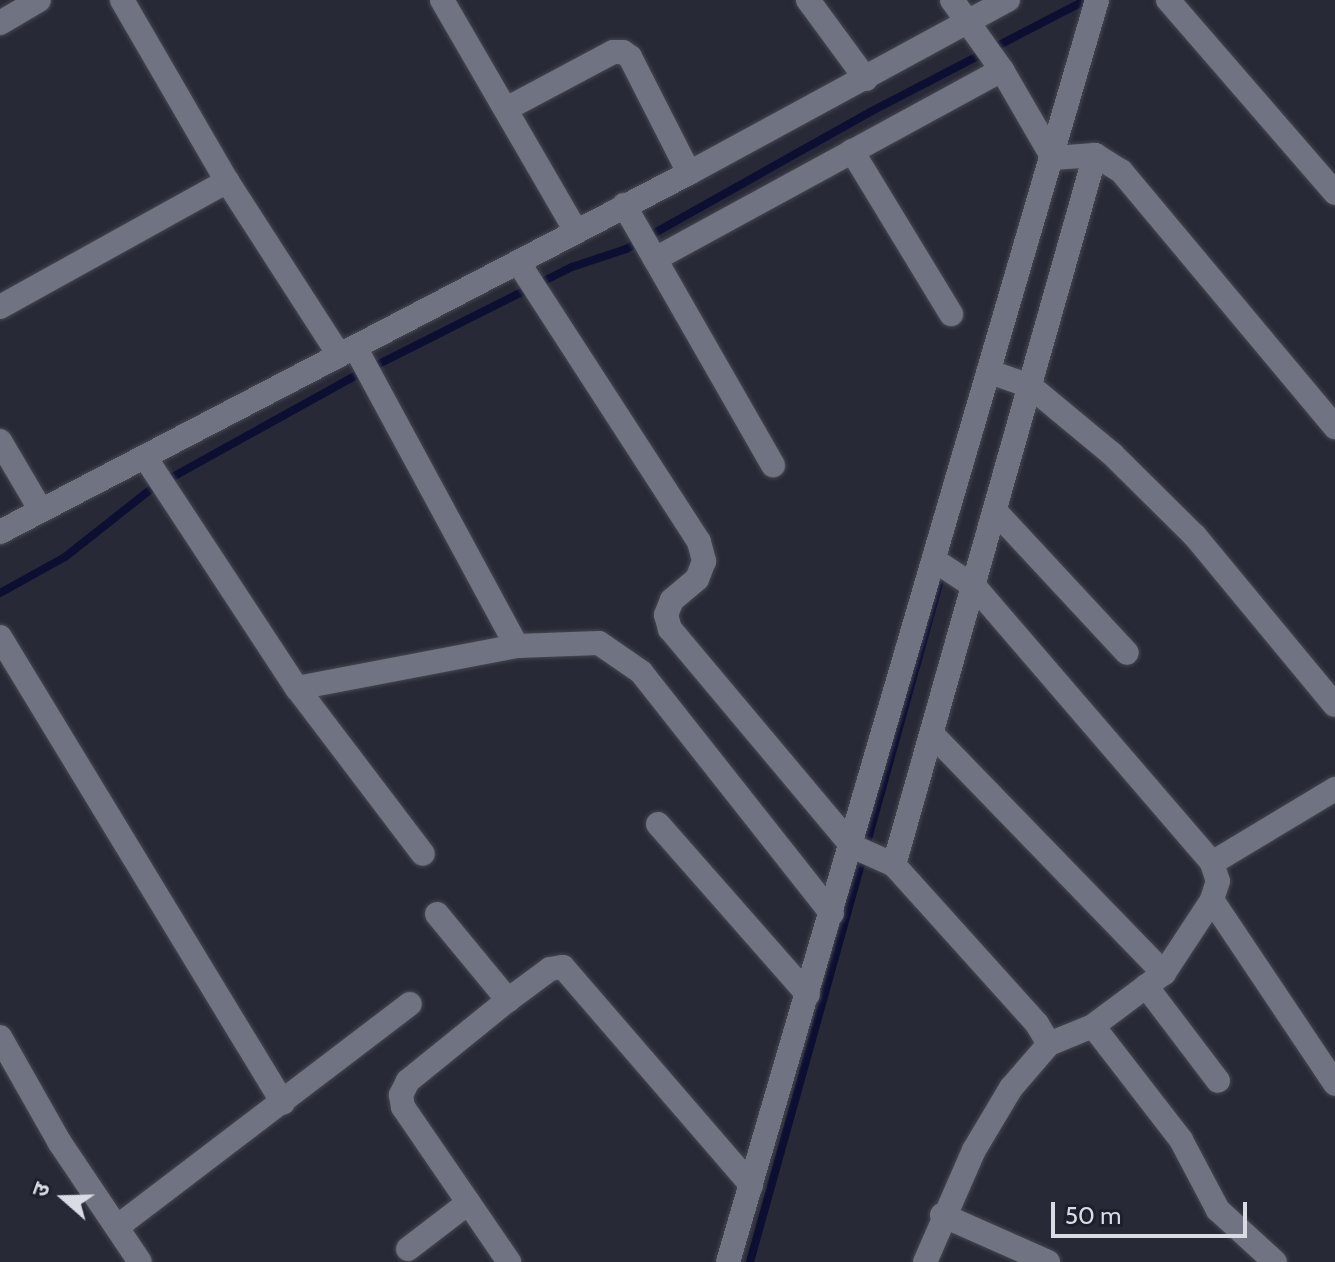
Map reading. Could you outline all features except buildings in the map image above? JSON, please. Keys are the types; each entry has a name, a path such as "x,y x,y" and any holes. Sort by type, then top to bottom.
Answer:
{"street":[{"path":"0,23 39,0"},
{"path":"122,0 227,181 356,360 517,646"},
{"path":"442,0 576,231"},
{"path":"808,0 866,79"},
{"path":"952,0 1073,156 1121,171 1335,427"},
{"path":"0,532 40,509 154,475 356,360 528,278 576,231 639,232 852,151 987,48 1008,0"},
{"path":"876,856 937,562 1011,378 1073,156 1097,0"},
{"path":"1168,0 1335,193"},
{"path":"639,232 689,173 866,79 987,48"},
{"path":"506,109 613,52 623,52 630,57 689,173"},
{"path":"852,151 951,314"},
{"path":"728,1262 832,914 876,856 933,735 996,512 1011,378 1073,156"},
{"path":"0,307 227,181"},
{"path":"639,232 773,465"},
{"path":"528,278 699,542 704,561 697,579 672,600 666,615 670,629 876,856 1037,1024 1049,1044"},
{"path":"1011,378 1112,454 1195,536 1335,705"},
{"path":"0,441 40,509"},
{"path":"154,475 297,688 423,854"},
{"path":"996,512 1127,653"},
{"path":"925,1262 942,1215 1011,1088 1049,1044 1093,1026 1155,979 1212,900 1218,881 1212,863 975,587 937,562"},
{"path":"0,637 283,1103"},
{"path":"297,688 517,646 579,640 620,654 641,672 832,914"},
{"path":"933,735 1155,979 1218,1081"},
{"path":"1212,863 1335,789"},
{"path":"658,824 808,995"},
{"path":"1212,900 1335,1084"},
{"path":"437,914 508,1000"},
{"path":"509,1262 403,1107 401,1095 408,1081 550,969 563,967 751,1185"},
{"path":"117,1227 410,1004"},
{"path":"1093,1026 1181,1140 1218,1210 1275,1262"},
{"path":"0,1037 60,1143 140,1262"},
{"path":"408,1249 468,1203"},
{"path":"942,1215 1048,1262"}],"waterway":[{"path":"0,593 65,557 151,489 351,378 572,267 626,249 870,112 1086,0"},
{"path":"750,1262 941,577"}]}
